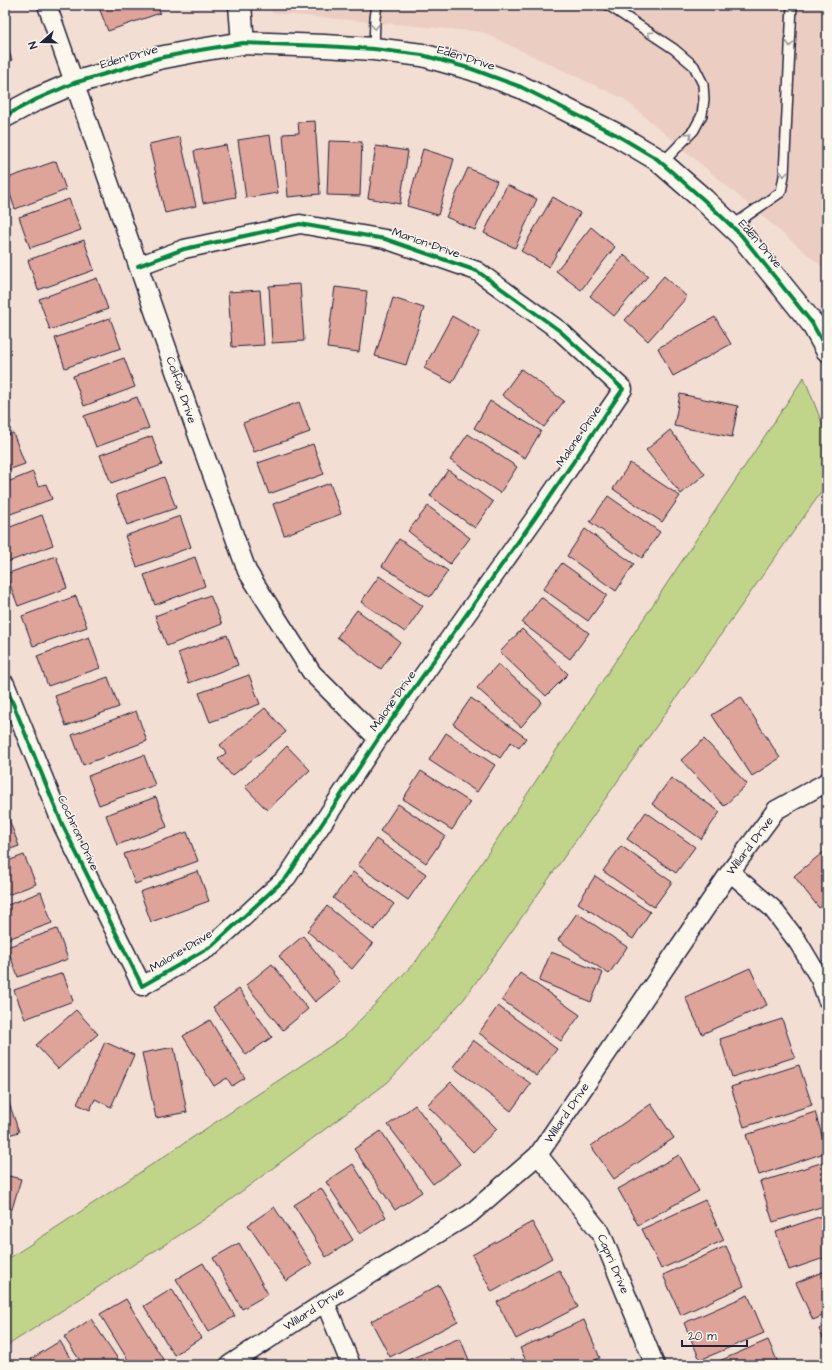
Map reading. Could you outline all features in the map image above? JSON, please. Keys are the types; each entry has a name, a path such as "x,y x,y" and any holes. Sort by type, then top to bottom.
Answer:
{"street":[{"name":"Colfax Drive","path":"47,5 191,418 247,571 312,673 378,740"},
{"path":"240,5 242,43"},
{"name":"Eden Drive","path":"5,116 37,99 74,83 159,58 242,43 374,49 422,55 472,69 520,87 615,134 662,163 742,235 812,324 827,350"},
{"name":"Marion Drive","path":"138,266 184,249 300,224 385,239 476,272 560,332 623,389"},
{"name":"Malone Drive","path":"142,986 212,946 288,876 378,740 535,518 623,389"},
{"name":"Cochron Drive","path":"5,684 63,826 142,986"},
{"name":"Willard Drive","path":"229,1365 325,1302 470,1214 538,1155 730,872 776,810 827,782"},
{"path":"730,872 772,908 798,942 820,980 827,999"},
{"name":"Capri Drive","path":"538,1155 600,1233 655,1365"},
{"path":"325,1302 352,1365"}],"lane":[{"path":"374,49 377,5"},
{"path":"608,5 674,49 694,66 703,84 704,99 702,115 694,130 662,163"},
{"path":"732,226 781,192 784,176 792,5"}],"shaded area":[{"path":"271,5 827,5 827,271 624,99 482,32 272,13"}],"green space":[{"path":"804,377 827,436 827,484 464,999 388,1082 206,1218 5,1347 5,1261 344,1037 417,960"}],"building":[{"path":"98,5 157,5 160,13 108,31"},
{"path":"5,41 12,60 5,63"},
{"path":"315,121 320,194 288,197 283,134 299,133 298,122"},
{"path":"270,135 278,193 246,198 238,140"},
{"path":"180,137 196,206 165,213 149,144"},
{"path":"329,141 362,142 360,196 327,195"},
{"path":"226,145 236,197 203,203 194,151"},
{"path":"376,146 408,151 400,204 368,198"},
{"path":"423,149 454,159 438,215 407,206"},
{"path":"56,161 66,190 15,209 5,179"},
{"path":"468,168 497,181 475,230 446,217"},
{"path":"507,185 537,199 515,248 484,233"},
{"path":"553,197 580,213 549,267 521,251"},
{"path":"69,199 81,230 30,248 19,217"},
{"path":"591,227 615,247 581,290 556,271"},
{"path":"84,240 94,270 38,290 28,260"},
{"path":"624,255 648,276 614,316 590,296"},
{"path":"664,276 687,297 648,341 625,320"},
{"path":"97,278 108,309 50,330 39,299"},
{"path":"300,284 304,341 272,343 269,286"},
{"path":"335,287 367,291 359,352 327,348"},
{"path":"260,290 264,345 232,347 228,292"},
{"path":"393,298 424,308 406,365 375,356"},
{"path":"452,316 480,332 452,383 424,368"},
{"path":"715,317 731,344 673,376 658,348"},
{"path":"110,318 121,348 65,368 55,338"},
{"path":"124,358 135,387 84,406 73,376"},
{"path":"521,369 564,401 544,427 502,395"},
{"path":"680,394 738,406 732,437 674,426"},
{"path":"137,397 149,428 96,447 84,416"},
{"path":"490,401 541,431 525,458 474,428"},
{"path":"299,402 310,432 254,452 243,423"},
{"path":"5,407 11,423 5,425"},
{"path":"670,430 705,474 681,494 646,450"},
{"path":"13,433 25,464 5,471 5,436"},
{"path":"468,434 517,467 500,493 450,460"},
{"path":"152,436 162,465 111,483 100,455"},
{"path":"313,444 324,474 269,494 258,463"},
{"path":"630,463 680,496 662,522 613,489"},
{"path":"448,470 493,502 475,528 430,496"},
{"path":"33,472 38,486 46,484 52,499 5,516 5,483"},
{"path":"164,477 176,508 127,525 116,495"},
{"path":"330,483 341,514 284,535 273,504"},
{"path":"608,496 660,532 642,558 590,522"},
{"path":"428,506 470,538 450,564 408,531"},
{"path":"42,515 53,545 5,563 5,529"},
{"path":"180,516 191,547 137,567 125,536"},
{"path":"585,529 634,564 616,591 567,556"},
{"path":"399,539 448,571 430,597 382,566"},
{"path":"56,556 67,588 18,606 6,574"},
{"path":"195,557 205,586 155,605 144,575"},
{"path":"562,563 607,595 588,621 543,589"},
{"path":"379,576 423,606 405,632 361,602"},
{"path":"210,595 222,624 167,646 155,616"},
{"path":"76,596 87,627 33,646 22,616"},
{"path":"541,597 589,633 570,659 522,623"},
{"path":"357,610 400,642 381,669 337,637"},
{"path":"522,629 568,674 546,696 500,652"},
{"path":"227,635 238,665 189,683 178,653"},
{"path":"89,637 100,668 48,686 37,656"},
{"path":"498,664 542,702 521,727 477,688"},
{"path":"249,675 260,704 210,722 199,693"},
{"path":"108,677 119,707 66,726 55,696"},
{"path":"741,697 780,758 752,776 712,715"},
{"path":"471,698 526,738 519,748 511,742 500,758 453,724"},
{"path":"265,708 286,732 232,776 218,759 226,753 220,745"},
{"path":"136,711 147,741 83,765 72,735"},
{"path":"446,733 495,765 477,792 429,760"},
{"path":"704,739 747,784 724,806 681,760"},
{"path":"287,746 310,770 267,810 245,787"},
{"path":"144,755 155,785 99,805 88,776"},
{"path":"421,771 470,802 452,830 403,799"},
{"path":"671,778 720,812 701,839 652,804"},
{"path":"156,797 167,827 117,845 106,815"},
{"path":"398,804 445,836 426,863 380,831"},
{"path":"646,812 695,847 676,873 627,839"},
{"path":"8,817 19,846 5,851 5,818"},
{"path":"187,832 198,861 135,884 124,854"},
{"path":"376,839 426,874 408,900 358,865"},
{"path":"621,846 672,882 654,907 603,871"},
{"path":"827,849 827,902 819,908 794,876"},
{"path":"24,855 36,884 5,896 5,862"},
{"path":"198,871 209,901 151,922 140,892"},
{"path":"353,872 394,904 374,930 333,898"},
{"path":"595,876 650,912 633,939 578,903"},
{"path":"41,892 52,923 5,940 5,906"},
{"path":"327,906 373,944 352,969 307,931"},
{"path":"577,913 627,947 609,974 558,940"},
{"path":"57,929 68,959 18,977 7,947"},
{"path":"303,936 340,982 315,1002 279,956"},
{"path":"551,952 603,973 591,1002 539,981"},
{"path":"272,964 308,1009 283,1030 246,985"},
{"path":"750,968 767,1005 702,1034 685,997"},
{"path":"63,973 73,1001 25,1019 14,990"},
{"path":"520,973 580,1015 561,1041 502,1000"},
{"path":"239,989 272,1037 246,1055 213,1007"},
{"path":"498,1006 557,1049 537,1076 479,1033"},
{"path":"76,1010 98,1034 58,1069 36,1045"},
{"path":"782,1019 795,1057 732,1077 720,1039"},
{"path":"210,1020 245,1078 232,1086 227,1078 214,1086 183,1036"},
{"path":"473,1040 531,1084 511,1111 453,1067"},
{"path":"105,1042 134,1055 111,1107 95,1099 90,1110 77,1104"},
{"path":"174,1047 187,1112 156,1118 142,1053"},
{"path":"799,1065 812,1105 744,1127 731,1087"},
{"path":"451,1082 497,1129 473,1152 427,1105"},
{"path":"8,1100 19,1132 5,1136 5,1101"},
{"path":"651,1104 674,1138 614,1179 591,1146"},
{"path":"415,1105 460,1164 433,1184 388,1125"},
{"path":"815,1112 827,1152 759,1175 746,1135"},
{"path":"381,1131 422,1192 395,1210 354,1149"},
{"path":"679,1155 699,1191 638,1225 618,1189"},
{"path":"827,1161 827,1205 773,1222 760,1182"},
{"path":"353,1164 386,1217 360,1234 326,1182"},
{"path":"5,1175 21,1179 12,1209 5,1207"},
{"path":"321,1188 353,1240 326,1257 294,1205"},
{"path":"705,1200 724,1240 661,1269 642,1229"},
{"path":"274,1207 312,1264 286,1281 248,1225"},
{"path":"827,1214 827,1257 789,1270 776,1232"},
{"path":"532,1222 552,1258 492,1292 472,1255"},
{"path":"239,1243 268,1294 242,1309 213,1258"},
{"path":"726,1246 744,1286 681,1315 663,1275"},
{"path":"203,1263 235,1316 208,1332 176,1279"},
{"path":"559,1270 578,1307 516,1339 497,1302"},
{"path":"827,1270 827,1314 813,1320 796,1283"},
{"path":"439,1285 458,1321 390,1357 371,1321"},
{"path":"172,1289 201,1338 174,1355 144,1306"},
{"path":"748,1295 764,1333 700,1360 684,1323"},
{"path":"126,1299 164,1361 157,1365 131,1365 100,1314"},
{"path":"91,1319 122,1365 83,1365 64,1337"},
{"path":"584,1320 600,1358 583,1365 528,1365 520,1348"},
{"path":"827,1325 827,1347 819,1329"},
{"path":"460,1338 471,1365 396,1365"},
{"path":"768,1340 779,1365 710,1365"},
{"path":"60,1341 74,1365 35,1365 31,1359"}],"cycle path":[{"path":"5,116 37,99 74,83 159,58 243,43 374,49 422,55 472,69 521,87 615,134 657,159 741,235 812,323 827,350"},
{"path":"5,684 63,826 142,986 212,946 287,877 378,739 535,518 623,389 560,331 477,271 385,239 300,224 184,249 138,266"}]}
